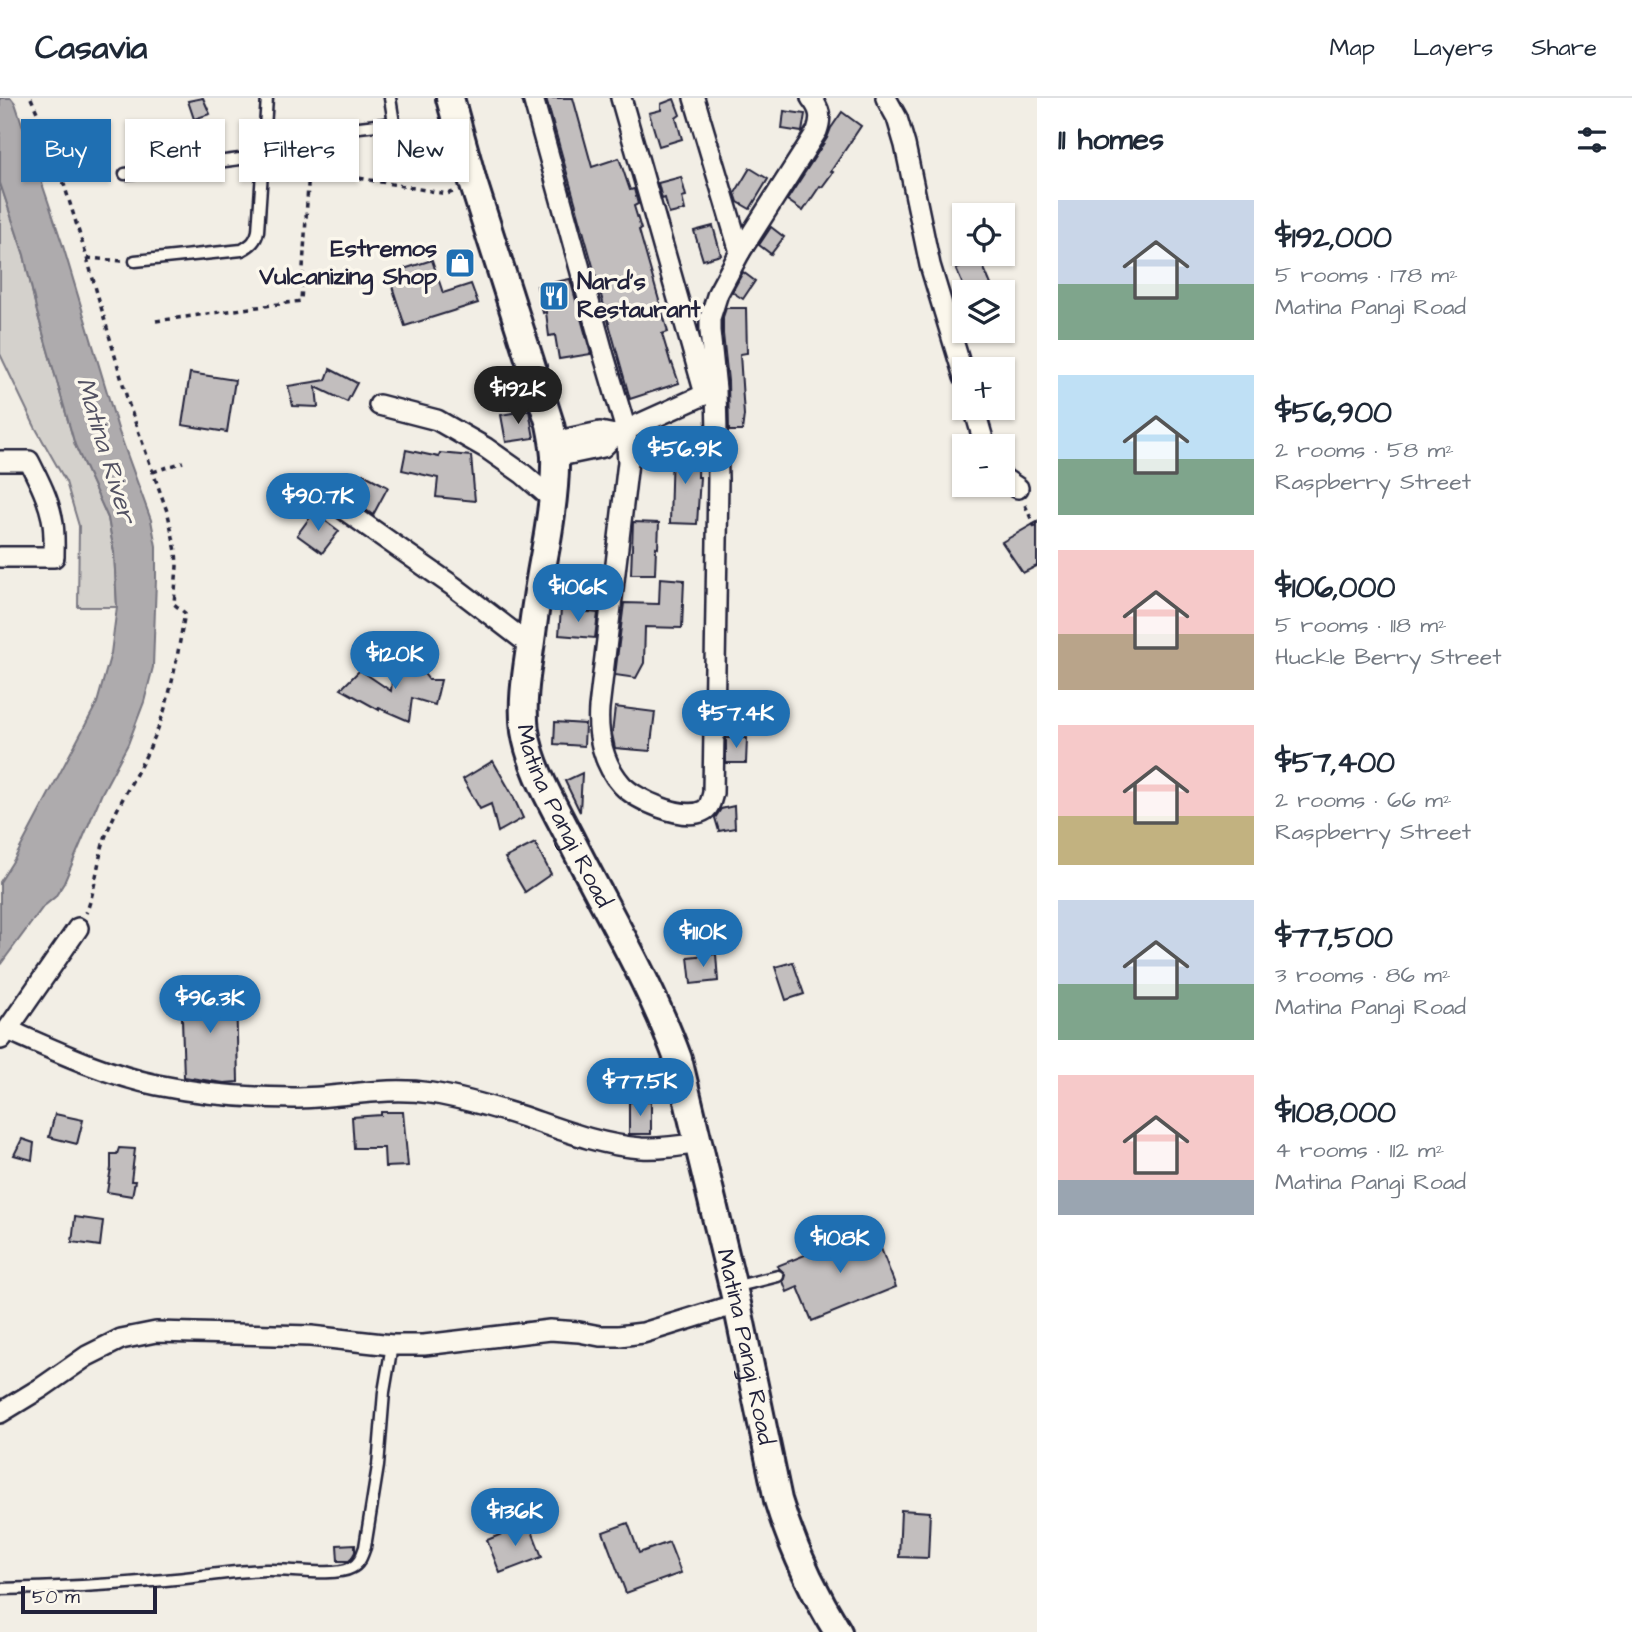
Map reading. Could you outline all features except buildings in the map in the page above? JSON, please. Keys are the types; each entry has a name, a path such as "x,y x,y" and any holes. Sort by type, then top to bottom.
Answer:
{"street":[{"name":"Matina Pangi Road","path":"450,98 546,411 554,449 552,499 526,670 524,712 528,746 534,764 578,853 631,952 678,1059 735,1295 778,1500 800,1560 838,1632"},
{"path":"533,98 604,356 628,462 599,708 601,743 612,771 621,784 651,804 691,813 705,810 713,793 718,516 710,392 710,318 718,293 740,252 817,131 820,119 818,106 811,98"},
{"path":"621,98 684,320 710,392"},
{"path":"695,98 740,252"},
{"path":"887,98 897,118 905,145 930,265 958,357"},
{"path":"684,320 710,318"},
{"path":"554,449 600,432 621,432 710,392"},
{"path":"379,405 437,420 495,454 552,499"},
{"path":"0,461 29,461 53,519 54,557 0,557"},
{"path":"326,496 453,586 530,645"},
{"path":"78,928 4,1035 156,1085 264,1098 303,1098 400,1090 464,1099 613,1144 671,1148 699,1143"},
{"path":"0,1413 87,1356 121,1339 156,1332 311,1336 392,1345 424,1345 551,1330 619,1336 643,1333 735,1295"}],"lane":[{"path":"265,119 267,98"},
{"path":"359,127 394,123 390,98"},
{"path":"135,261 242,250 250,246 258,231 261,182"},
{"path":"735,1295 778,1276"},
{"path":"0,1589 126,1583 265,1570 323,1572 354,1568 365,1547 378,1466 384,1392 392,1345"}],"path":[{"path":"31,98 54,152 129,405 173,533 177,566 174,604 185,613 160,724 106,833 87,910 78,928"},
{"path":"156,321 301,301 309,169 447,194 474,182"},
{"path":"87,258 135,261"},
{"path":"153,472 184,462"},
{"path":"1015,492 1037,532"}],"shaded area":[{"path":"0,183 24,255 37,312 75,445 108,518 114,552 117,607 78,607 79,526 66,482 35,427 0,354"}],"water":[{"name":"Matina River","path":"0,98 11,98 21,121 21,182 42,182 119,432 151,520 156,546 156,579 153,667 144,702 128,744 102,793 64,883 0,965 0,882 97,703 111,653 117,607 114,552 108,518 75,445 37,312 24,255 0,183"}],"place":[{"name":"Estremos Vulcanizing Shop","path":"460,263"},
{"name":"Nard's Restaurant","path":"554,296"}]}
